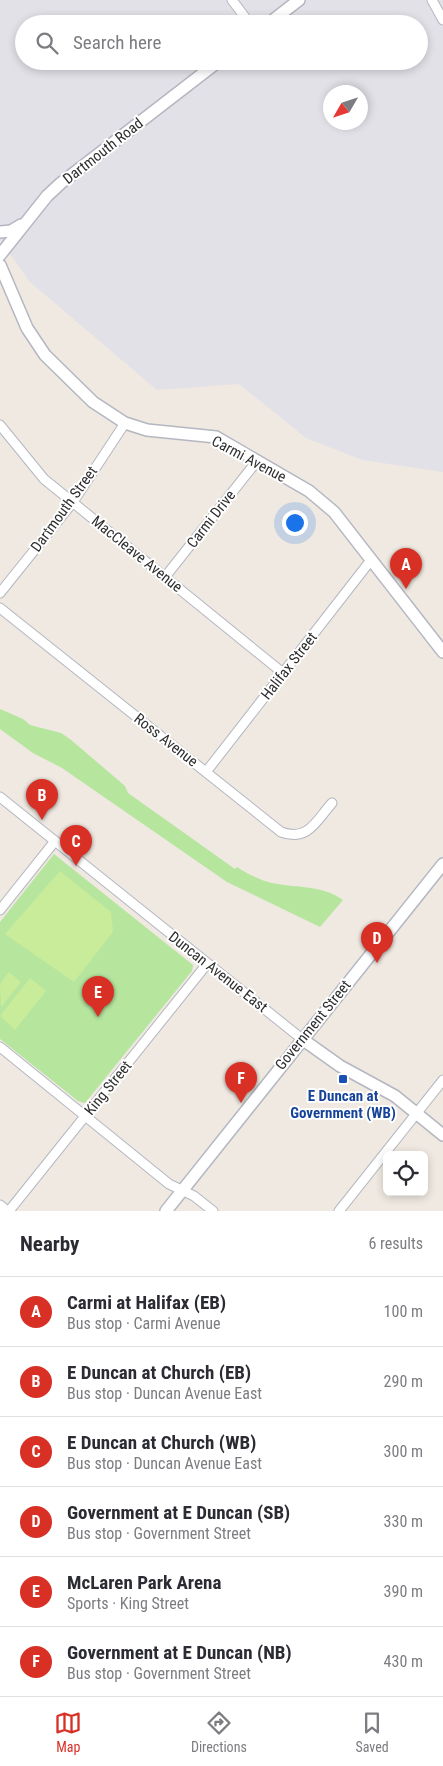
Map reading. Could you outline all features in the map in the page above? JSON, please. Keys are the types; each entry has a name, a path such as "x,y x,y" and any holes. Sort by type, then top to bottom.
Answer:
{"street":[{"path":"232,0 243,15"},
{"path":"280,15 299,0"},
{"path":"432,0 443,20"},
{"name":"Dartmouth Road","path":"0,255 25,223 61,183 207,70"},
{"path":"0,232 11,231 25,223"},
{"name":"Carmi Avenue","path":"0,265 27,328 45,355 93,402 125,423 147,430 216,437 309,491 334,512 443,652"},
{"name":"Dartmouth Street","path":"0,593 73,502 125,423"},
{"name":"MacCleave Avenue","path":"0,425 44,479 283,673"},
{"name":"Carmi Drive","path":"166,577 258,461"},
{"name":"Halifax Street","path":"206,772 371,560"},
{"name":"Ross Avenue","path":"0,608 282,832 293,836 305,833 332,803"},
{"name":"Duncan Avenue East","path":"0,797 302,1038 340,1066 377,1084 443,1135"},
{"path":"0,910 54,841"},
{"name":"Government Street","path":"166,1211 302,1038 443,864"},
{"name":"King Street","path":"8,1211 207,964"},
{"path":"0,1047 169,1184 183,1190 213,1211"},
{"path":"338,1211 443,1080"},
{"path":"0,1206 8,1211"}],"shaded area":[{"path":"0,0 443,0 443,472 362,460 306,438 239,384 157,390 30,282 0,240"}],"green space":[{"path":"0,709 23,719 30,725 61,733 70,739 125,786 128,793 235,869 237,867 272,883 318,889 343,900 320,927 227,882 62,768 33,753 0,729"},
{"path":"54,854 193,965 192,971 85,1103 78,1101 0,1039 0,922"},
{"path":"60,871 111,912 113,932 74,982 5,934"},
{"path":"9,972 21,982 1,1007 0,984"},
{"path":"30,978 46,991 15,1030 0,1016"}],"place":[{"name":"Carmi at Halifax (EB)","path":"406,589"},
{"name":"E Duncan at Church (EB)","path":"42,820"},
{"name":"E Duncan at Church (WB)","path":"76,866"},
{"name":"Government at E Duncan (SB)","path":"377,963"},
{"name":"McLaren Park Arena","path":"98,1017"},
{"name":"E Duncan at Government (WB)","path":"343,1079"},
{"name":"Government at E Duncan (NB)","path":"241,1103"}]}
